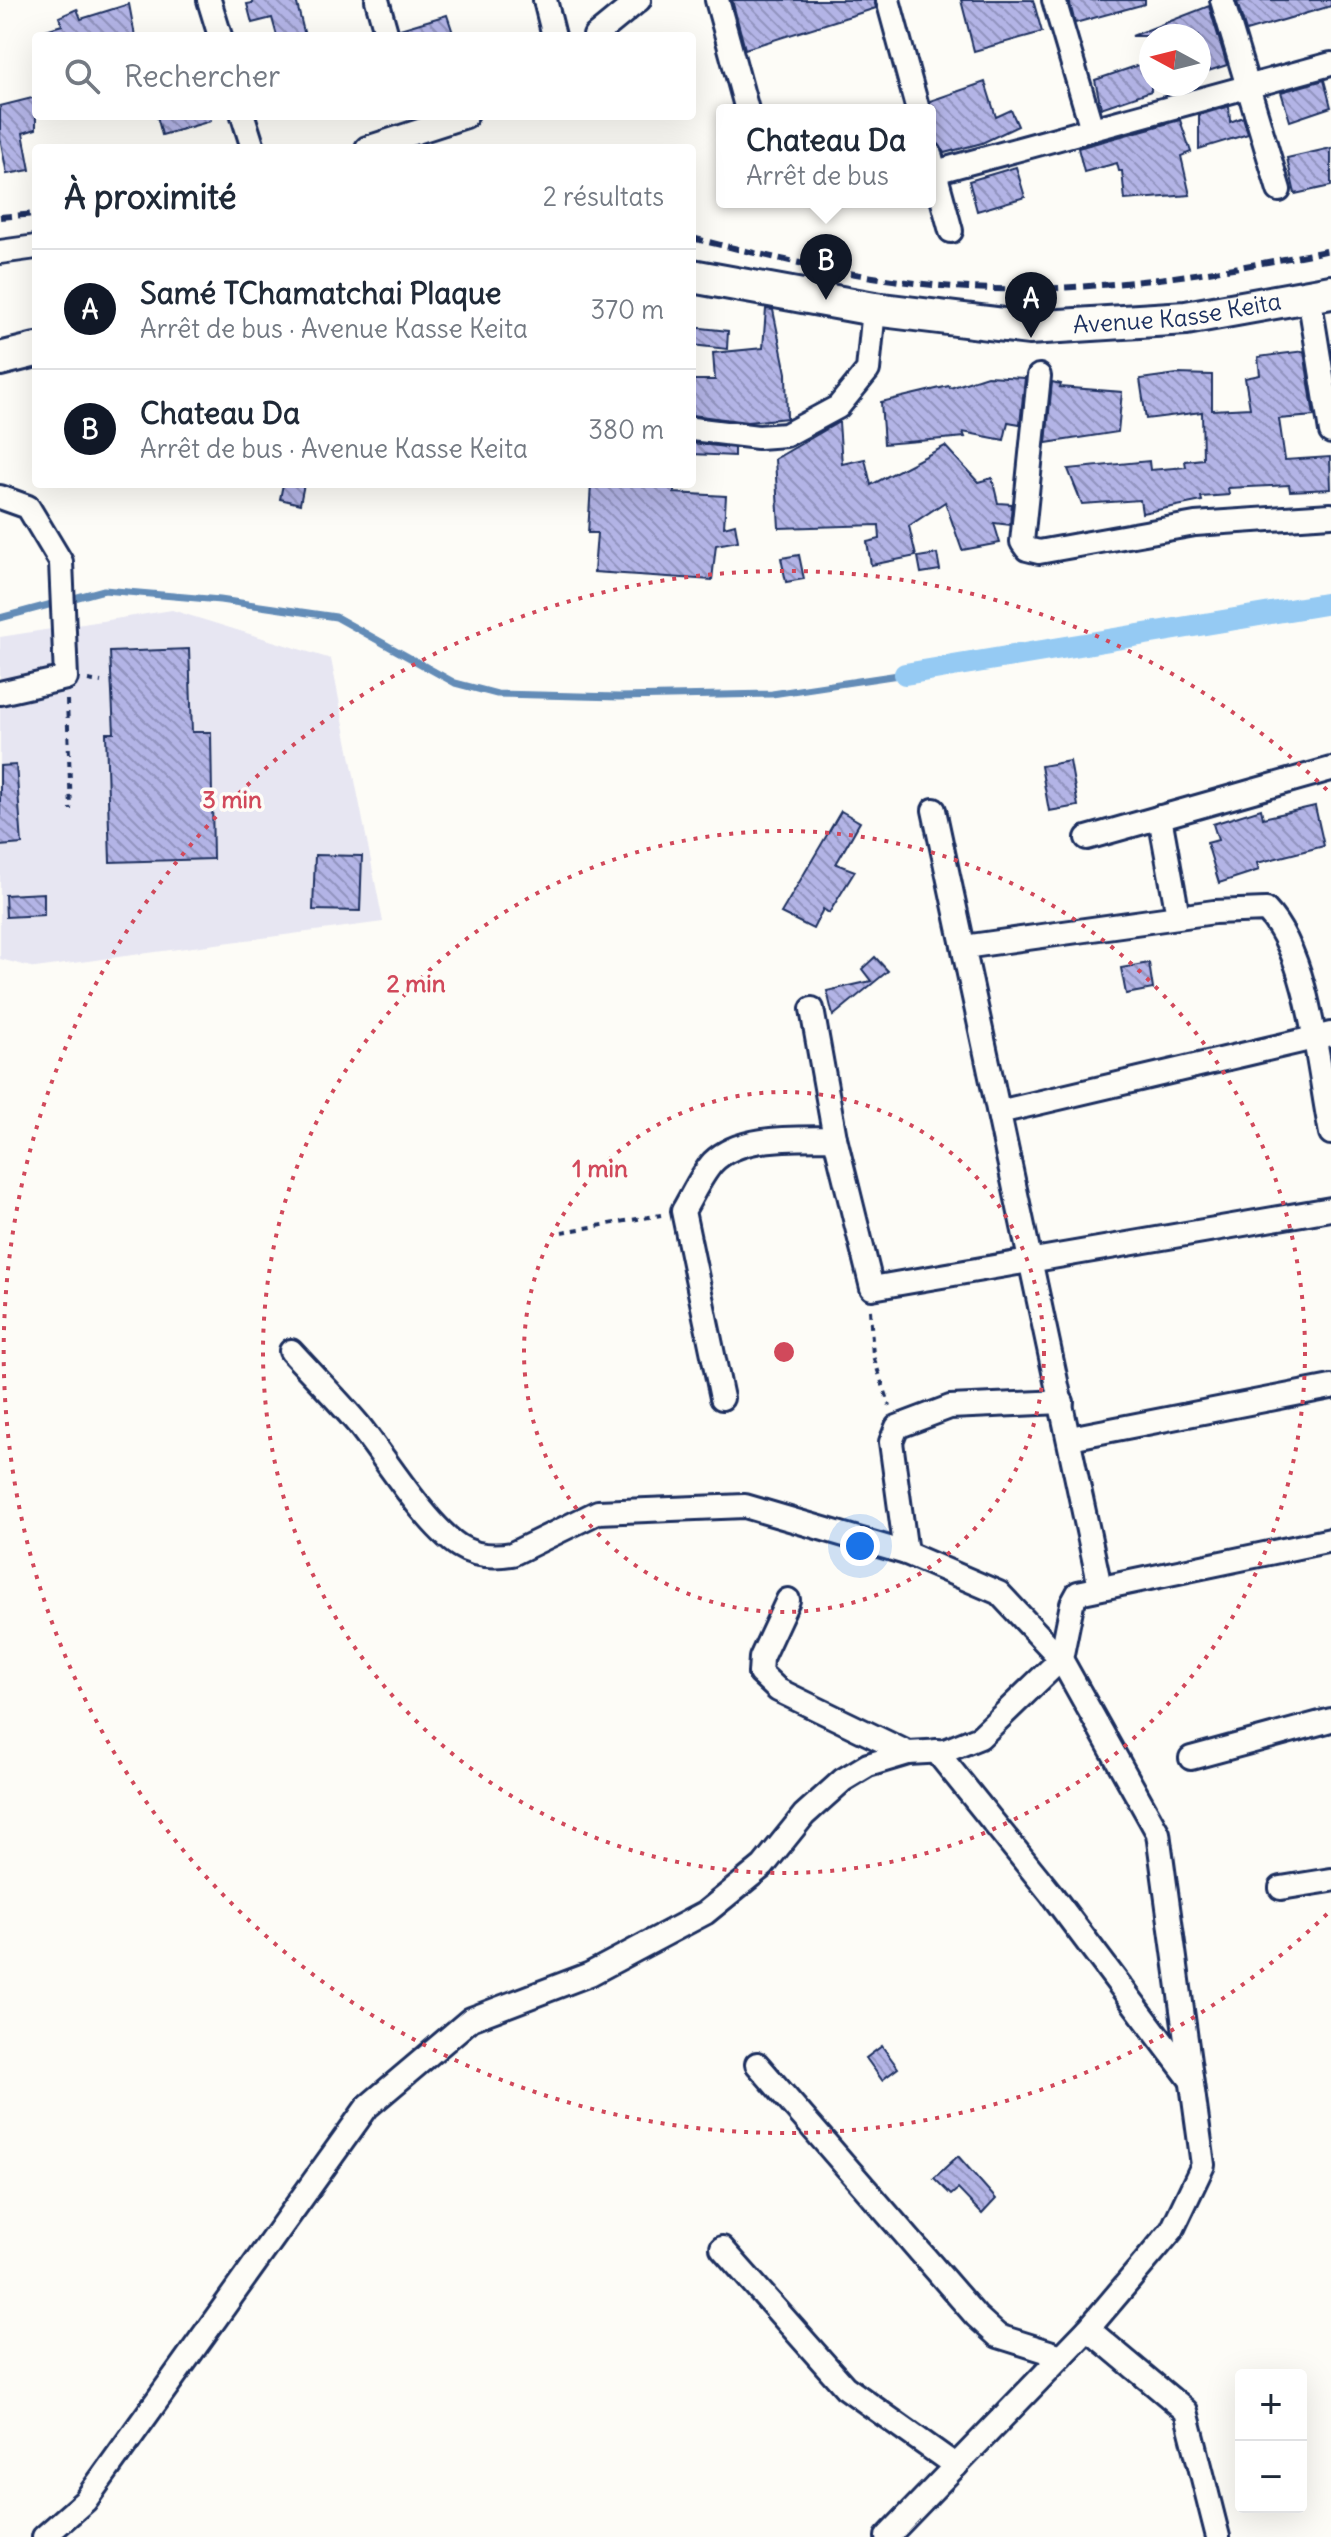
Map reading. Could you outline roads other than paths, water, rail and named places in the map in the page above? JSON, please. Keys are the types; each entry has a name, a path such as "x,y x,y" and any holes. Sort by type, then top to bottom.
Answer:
{"main road":[{"name":"Avenue Kasse Keita","path":"696,277 874,309 1029,328 1186,318 1320,294"},
{"path":"0,359 32,351"}],"street":[{"path":"209,0 219,32"},
{"path":"377,0 386,32"},
{"path":"545,0 553,32"},
{"path":"600,32 639,0"},
{"path":"717,0 745,104"},
{"path":"888,0 916,104"},
{"path":"1054,0 1092,129"},
{"path":"1222,0 1279,190"},
{"path":"936,162 1092,129 1331,64"},
{"path":"244,120 252,144"},
{"path":"374,144 412,124 439,120"},
{"path":"936,177 951,231"},
{"path":"0,252 32,248"},
{"path":"1320,294 1331,432"},
{"path":"696,429 758,437 786,435 838,407 868,370 874,309"},
{"path":"1039,376 1022,542 1027,549 1039,552 1195,524 1331,515"},
{"path":"0,497 28,507 61,562 66,678 0,693"},
{"path":"1087,838 1331,769"},
{"path":"934,810 1070,1438 1089,1548 1100,1587"},
{"path":"1160,817 1178,916"},
{"path":"964,947 1178,916 1266,910 1278,922 1296,954 1322,1037 1331,1133"},
{"path":"812,1009 835,1138 872,1288 1331,1209"},
{"path":"999,1112 1322,1037"},
{"path":"722,1398 683,1211 713,1162 738,1148 773,1140 835,1138"},
{"path":"291,1351 356,1422 440,1528 458,1546 477,1554 497,1557 512,1554 598,1512 745,1506 906,1553 999,1593 1061,1659 1158,1833 1203,2165 1172,2230 1088,2329 887,2537"},
{"path":"1070,1438 1331,1387"},
{"path":"906,1553 891,1442 897,1427 950,1407 1062,1402"},
{"path":"44,2537 85,2501 367,2107 471,2019 590,1974 705,1913 763,1866 804,1815 843,1780 868,1765 908,1753 936,1751 980,1737 1061,1659 1072,1604 1078,1593 1331,1540"},
{"path":"788,1600 761,1658 760,1673 778,1690 908,1753"},
{"path":"1191,1758 1331,1720"},
{"path":"936,1751 1052,1895 1192,2081"},
{"path":"1281,1888 1331,1880"},
{"path":"757,2064 976,2316 998,2336 1062,2356"},
{"path":"722,2248 845,2387 956,2466"},
{"path":"1088,2329 1186,2411 1218,2537"}],"waterway":[{"path":"0,618 104,590 220,600 336,617 455,683 497,694 619,697 772,694 905,674"},
{"path":"905,674 1331,603"}],"railway":[{"path":"0,217 32,214"},
{"path":"696,239 878,278 992,289 1120,283 1247,266 1331,250"}],"place":[{"name":"Chateau Da","path":"826,300"},
{"name":"Samé TChamatchai Plaque","path":"1031,338"}]}
